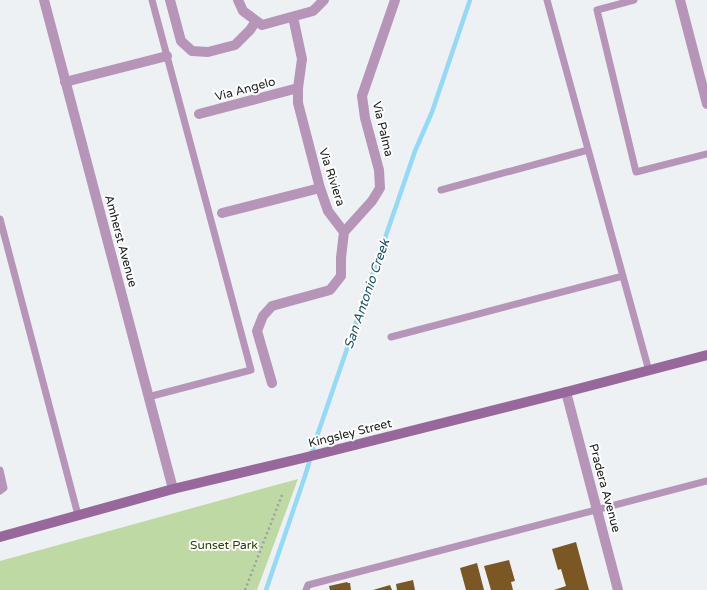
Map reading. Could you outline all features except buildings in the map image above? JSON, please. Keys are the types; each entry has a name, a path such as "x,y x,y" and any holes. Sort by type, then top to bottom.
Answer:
{"main road":[{"name":"Kingsley Street","path":"0,537 172,489 328,452 707,355"}],"street":[{"name":"Amherst Avenue","path":"44,0 172,489"},
{"path":"170,0 180,41 192,52 208,52 235,45 250,30 256,20"},
{"path":"238,0 243,11 262,25 313,12 324,0"},
{"name":"Via Palma","path":"344,232 372,201 380,188 379,170 365,118 362,96 395,0"},
{"path":"680,0 707,104"},
{"name":"Via Riviera","path":"293,17 302,59 298,88 298,103 320,188 328,211 344,232"},
{"path":"65,82 167,56"},
{"name":"Via Angelo","path":"198,114 298,88"},
{"path":"222,213 320,188"},
{"path":"272,383 257,331 263,316 272,306 330,290 342,276 341,258 344,232"},
{"name":"Pradera Avenue","path":"566,392 618,590"}],"lane":[{"path":"148,397 250,370 152,0"},
{"path":"547,0 649,370"},
{"path":"634,0 596,10 636,172 707,154"},
{"path":"441,190 588,150"},
{"path":"0,219 78,515"},
{"path":"391,337 623,276"},
{"path":"0,470 4,488 0,491"},
{"path":"306,590 308,585 707,481"}],"path":[{"path":"244,590 282,494"}],"green space":[{"name":"Sunset Park","path":"298,479 257,590 0,590 0,561"}],"waterway":[{"name":"San Antonio Creek","path":"266,590 317,436 415,151 432,112 470,0"}]}
